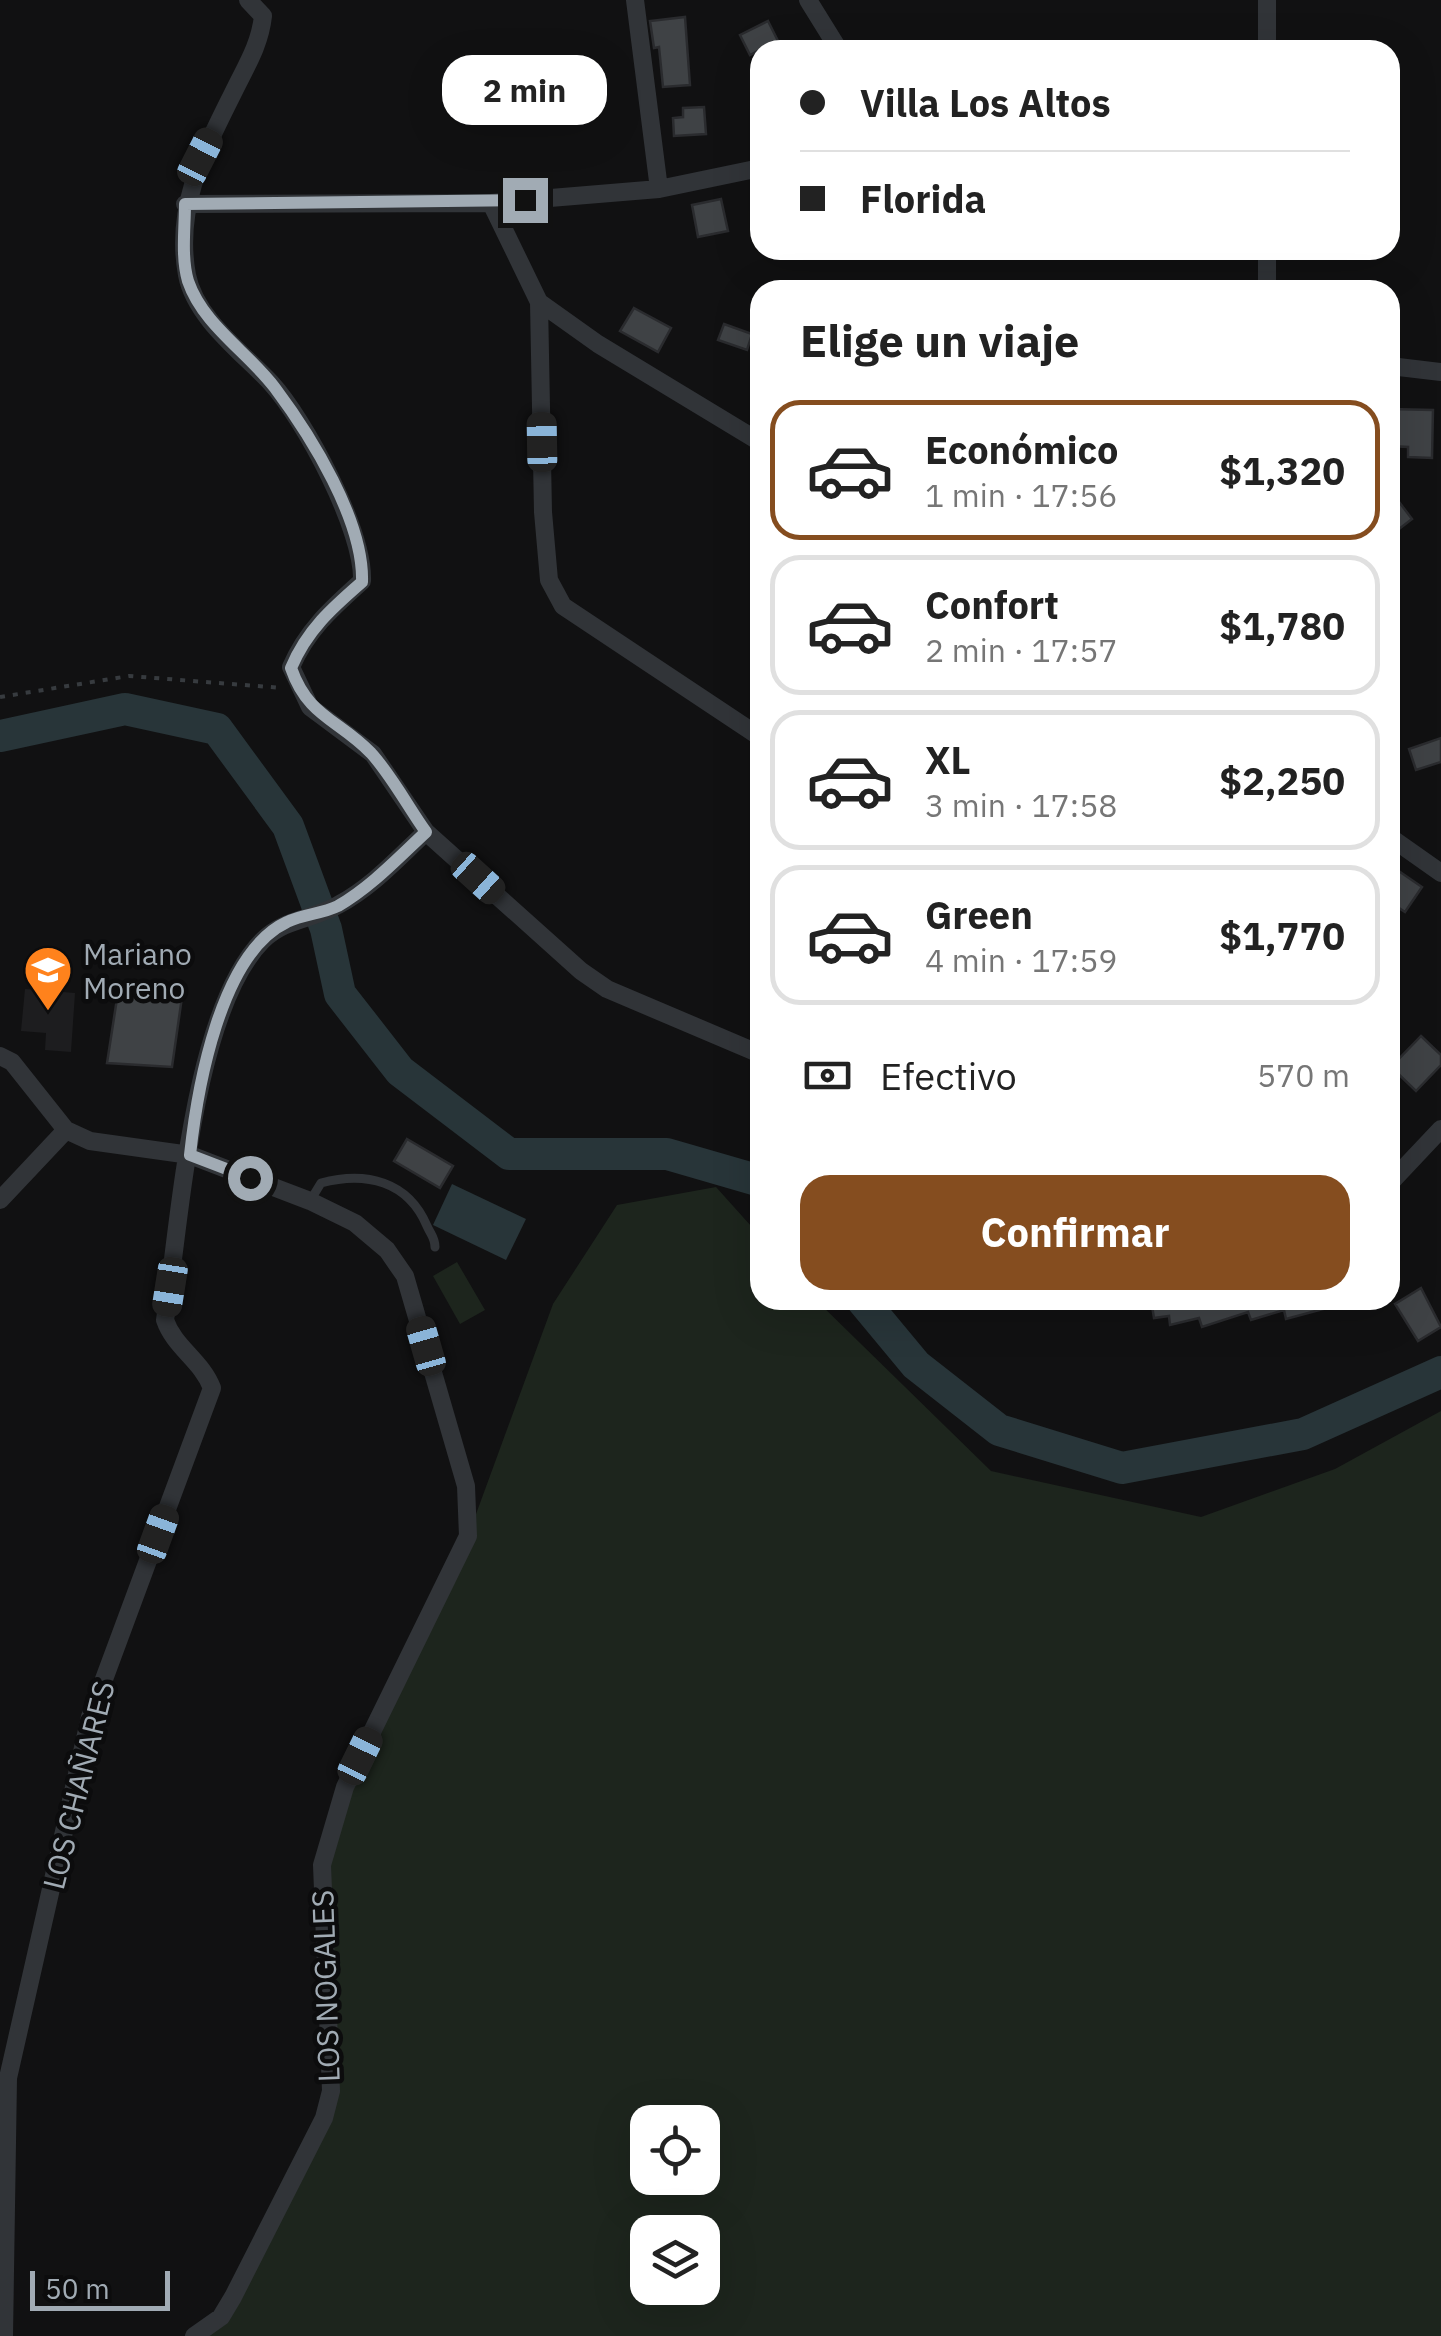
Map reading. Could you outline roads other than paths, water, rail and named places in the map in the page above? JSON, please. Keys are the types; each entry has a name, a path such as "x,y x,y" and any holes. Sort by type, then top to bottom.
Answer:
{"street":[{"path":"248,0 263,16 261,38 200,157 185,204 188,278 198,301 274,387 340,494 363,559 362,582 320,618 302,642 291,668 299,690 310,706 372,754 426,832 607,989 750,1050"},
{"path":"634,0 659,189"},
{"path":"808,0 833,40"},
{"path":"1267,0 1267,40"},
{"path":"185,204 491,203 659,189 750,170"},
{"path":"491,203 539,302 543,512 550,580 563,606 750,730"},
{"path":"539,302 598,344 750,436"},
{"path":"1400,367 1441,372"},
{"name":"LOS CHAÑARES","path":"4,2336 4,2078 90,1717 212,1388 207,1375 169,1332 165,1320 204,1064 238,975 261,942 285,922 335,907 368,886 426,832"},
{"path":"1400,844 1441,873"},
{"path":"0,1056 12,1062 66,1130 0,1200"},
{"path":"1400,1172 1441,1129"},
{"name":"LOS NOGALES","path":"66,1130 90,1141 190,1155 310,1201 355,1223 387,1250 405,1276 466,1486 468,1536 345,1787 322,1865 332,2091 324,2118 234,2297 221,2317 194,2336"}],"lane":[{"path":"310,1201 321,1183 340,1178 395,1186 411,1196 423,1213 435,1247"}],"waterway":[{"path":"0,736 125,709 217,729 288,826 326,929 340,994 400,1071 509,1154 667,1154 750,1178"},
{"path":"870,1310 916,1365 999,1430 1122,1468 1303,1434 1441,1372"}],"place":[{"name":"Mariano Moreno","path":"48,1012"}]}
